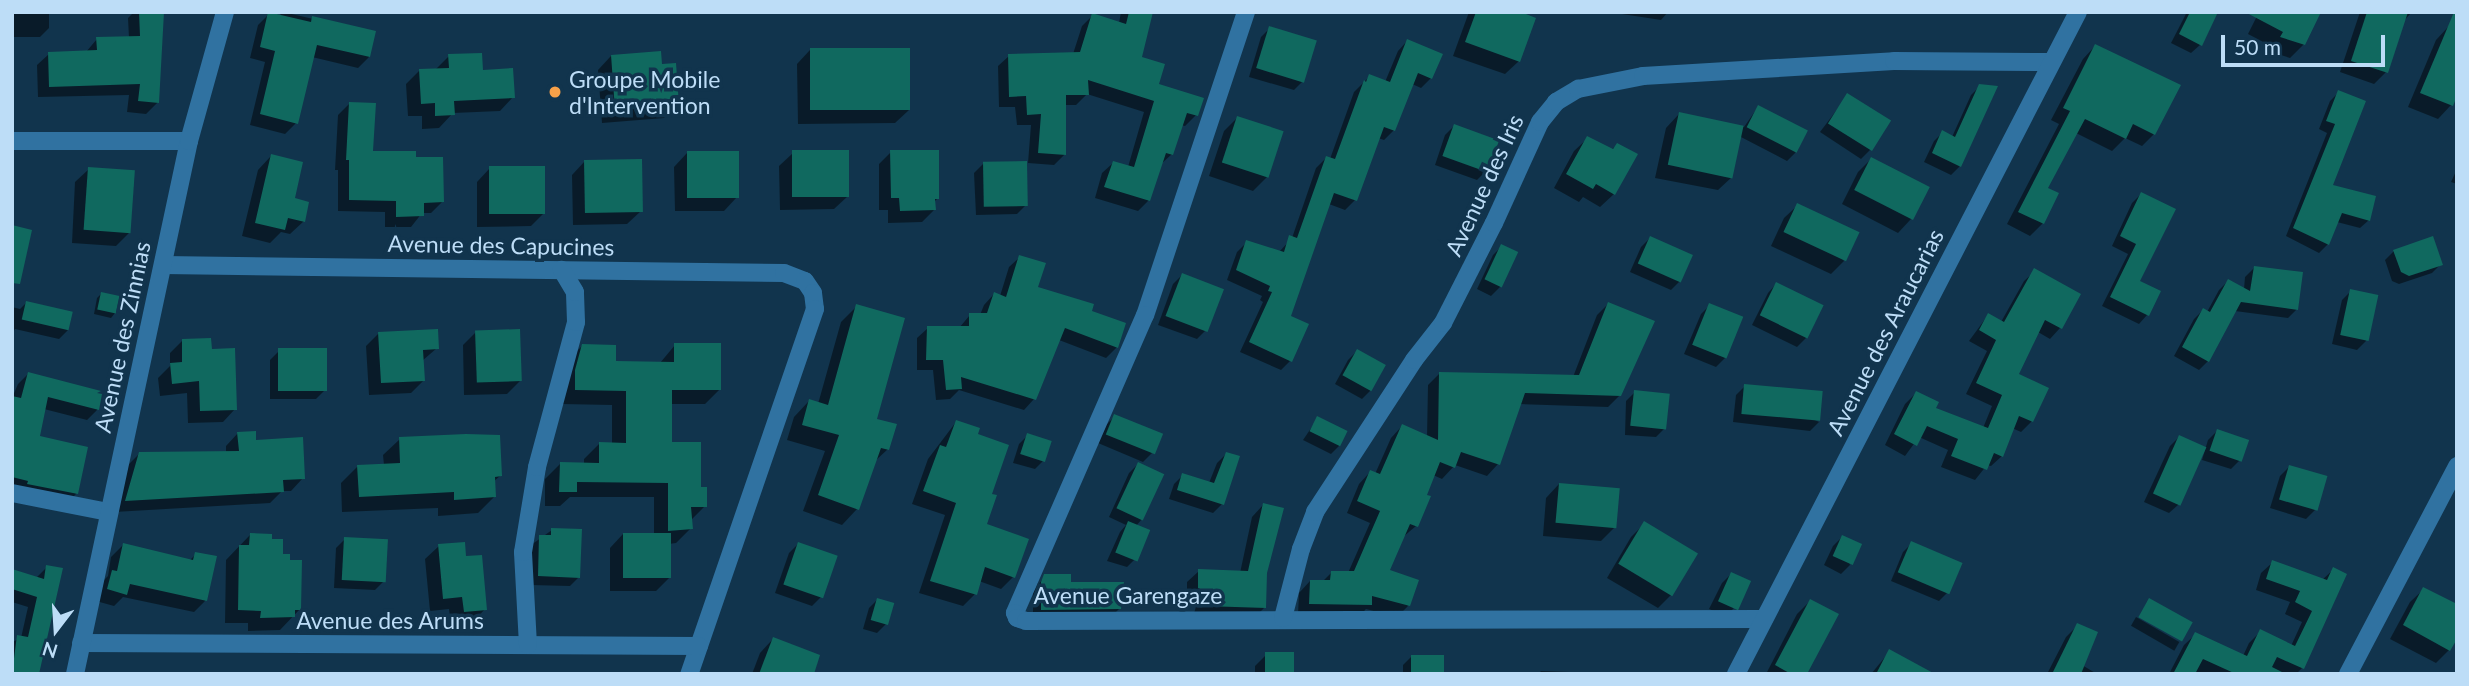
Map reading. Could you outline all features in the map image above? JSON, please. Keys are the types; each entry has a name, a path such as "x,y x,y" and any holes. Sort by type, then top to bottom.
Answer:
{"street":[{"name":"Avenue des Zinnias","path":"75,674 189,141 225,12"},
{"name":"Avenue Garengaze","path":"1246,12 1144,315 1015,613 1017,618 1026,621 1283,618 1764,619"},
{"name":"Avenue des Araucarias","path":"1736,674 2078,12"},
{"name":"Avenue des Iris","path":"1283,618 1301,549 1315,512 1414,360 1443,323 1494,223 1540,122 1556,102 1578,89 1643,76 1894,61 2051,62"},
{"path":"12,141 189,141"},
{"name":"Avenue des Capucines","path":"163,265 784,273 798,276 811,286 815,309 699,646"},
{"path":"528,645 523,552 537,467 576,322 575,292 562,270"},
{"path":"2348,674 2457,466"},
{"path":"12,493 108,512"},
{"name":"Avenue des Arums","path":"81,643 699,646"},
{"path":"689,674 699,646"}],"building":[{"path":"139,12 164,12 159,103 138,101 140,84 49,87 48,52 97,50 96,37 140,36"},
{"path":"268,12 311,22 312,16 376,31 370,57 317,45 298,124 260,114 275,51 260,47"},
{"path":"1129,12 1153,12 1142,57 1165,64 1159,84 1204,98 1198,116 1187,113 1173,155 1166,153 1150,201 1104,187 1113,161 1134,167 1154,101 1088,80 1089,95 1066,95 1066,155 1038,153 1041,114 1027,115 1026,96 1009,97 1008,54 1080,52 1092,13 1126,24"},
{"path":"1476,12 1521,12 1536,18 1520,62 1465,42"},
{"path":"2190,12 2218,12 2202,46 2179,34"},
{"path":"2245,12 2321,12 2305,45 2280,37 2283,32"},
{"path":"2367,12 2408,12 2388,73 2351,61"},
{"path":"2454,12 2457,12 2457,96 2453,106 2420,93"},
{"path":"1269,26 1317,41 1304,83 1256,68"},
{"path":"1407,39 1443,54 1432,79 1418,73 1395,131 1384,127 1357,201 1334,193 1291,316 1309,324 1292,362 1249,342 1272,292 1268,291 1270,286 1236,270 1246,240 1284,252 1289,235 1297,238 1326,156 1335,159 1364,80 1366,82 1369,74 1390,82"},
{"path":"2095,44 2181,85 2155,135 2133,124 2126,139 2085,119 2048,188 2059,193 2044,224 2018,212 2070,111 2063,108"},
{"path":"810,48 910,48 910,110 810,110"},
{"path":"661,51 662,64 676,63 679,105 615,110 611,55"},
{"path":"482,53 483,70 513,68 515,98 454,101 455,115 435,116 435,103 421,104 419,69 449,68 448,54"},
{"path":"1979,84 1998,86 1961,167 1932,153 1942,130 1955,137"},
{"path":"2338,90 2366,101 2333,185 2376,196 2370,221 2342,213 2329,245 2293,228 2335,124 2326,121"},
{"path":"1847,93 1891,121 1872,151 1828,124"},
{"path":"349,102 376,103 373,151 416,151 416,157 443,157 444,202 424,203 424,216 396,217 396,201 349,200 349,160 346,160"},
{"path":"1758,105 1808,130 1797,153 1747,127"},
{"path":"1679,112 1744,126 1732,179 1668,165"},
{"path":"1237,116 1284,131 1268,178 1222,163"},
{"path":"1454,124 1499,140 1487,172 1442,156"},
{"path":"1587,136 1613,149 1617,143 1638,154 1615,195 1596,184 1593,189 1566,174"},
{"path":"792,150 849,150 849,197 792,197"},
{"path":"890,150 939,150 939,199 935,199 936,210 900,211 899,198 891,198"},
{"path":"687,151 739,151 739,198 687,198"},
{"path":"271,154 303,162 295,198 309,202 305,222 288,218 285,230 255,223"},
{"path":"1871,157 1930,187 1913,220 1854,190"},
{"path":"642,159 643,212 585,213 584,160"},
{"path":"1027,161 1028,206 984,207 983,162"},
{"path":"489,166 545,166 545,214 489,214"},
{"path":"88,167 135,170 130,233 84,230"},
{"path":"2141,192 2176,209 2140,281 2161,291 2149,316 2110,297 2136,244 2120,236"},
{"path":"1797,203 1860,232 1846,261 1783,232"},
{"path":"12,225 32,230 20,284 12,283"},
{"path":"1650,236 1693,255 1681,283 1638,263"},
{"path":"2433,236 2443,265 2409,276 2401,272 2393,250"},
{"path":"1501,244 1518,252 1502,287 1485,279"},
{"path":"1019,255 1046,263 1038,287 1094,304 1092,311 1126,323 1118,348 1065,328 1036,400 961,377 962,389 946,390 943,360 926,360 927,326 969,326 969,313 987,313 994,292 1006,297"},
{"path":"2254,266 2303,272 2298,310 2241,302 2209,362 2182,347 2203,308 2210,312 2228,279 2250,291"},
{"path":"2034,268 2081,294 2062,329 2045,320 2019,374 2049,388 2033,422 2019,416 2003,457 1994,453 1987,470 1951,456 1958,439 1927,426 1917,446 1894,434 1916,391 1939,402 1936,408 1988,428 2002,395 1976,383 1996,340 1979,330 1988,313 2004,322"},
{"path":"1182,273 1224,289 1208,332 1166,316"},
{"path":"1776,282 1824,305 1807,338 1760,315"},
{"path":"2350,289 2378,295 2369,341 2340,335"},
{"path":"101,292 120,296 116,314 97,310"},
{"path":"26,301 73,312 68,330 22,320"},
{"path":"1608,302 1655,321 1621,396 1525,393 1500,465 1461,452 1455,468 1440,462 1427,495 1431,496 1418,527 1410,524 1390,570 1419,580 1410,606 1372,596 1372,605 1309,604 1310,580 1330,580 1331,571 1354,571 1380,511 1357,501 1370,470 1380,474 1402,424 1438,440 1439,372 1579,375"},
{"path":"1709,303 1743,317 1726,359 1692,345"},
{"path":"856,304 905,318 877,419 897,424 889,450 881,448 859,510 818,495 839,435 802,425 809,399 828,405"},
{"path":"438,329 439,349 423,350 425,381 381,383 378,332"},
{"path":"520,329 522,381 477,383 475,331"},
{"path":"211,338 212,349 235,348 237,410 200,411 199,381 172,384 170,363 182,362 182,339"},
{"path":"674,343 721,343 721,390 672,390 672,442 701,442 701,487 707,487 707,507 691,507 693,529 668,531 668,483 577,482 577,492 559,492 560,462 599,463 599,442 626,443 626,391 575,390 575,370 582,344 616,345 616,361 674,362"},
{"path":"278,348 327,348 327,391 278,391"},
{"path":"1357,349 1386,365 1371,391 1342,375"},
{"path":"28,372 101,391 97,393 102,394 99,410 48,397 40,436 88,447 78,494 27,484 28,481 12,477 12,396 21,398"},
{"path":"1744,384 1823,391 1820,421 1741,414"},
{"path":"1634,390 1670,394 1666,430 1630,426"},
{"path":"1114,414 1163,434 1155,454 1106,434"},
{"path":"1317,416 1348,431 1340,446 1310,431"},
{"path":"956,420 980,428 978,434 1009,445 992,494 997,495 987,524 1029,539 1015,578 985,567 977,595 930,581 956,503 923,491 940,445 946,447"},
{"path":"2217,429 2249,440 2242,462 2210,451"},
{"path":"256,431 256,440 303,437 305,479 283,480 284,492 125,501 139,452 239,451 237,432"},
{"path":"1027,433 1052,441 1045,462 1020,454"},
{"path":"500,435 502,476 495,477 496,497 454,500 454,492 359,497 357,465 400,463 399,437"},
{"path":"2179,435 2206,447 2180,506 2153,493"},
{"path":"1226,452 1240,456 1224,505 1177,490 1182,473 1214,483"},
{"path":"1138,462 1164,474 1143,520 1116,508"},
{"path":"2289,465 2327,476 2318,511 2279,500"},
{"path":"1559,483 1620,488 1616,528 1556,523"},
{"path":"1263,503 1284,508 1267,573 1266,608 1204,606 1207,592 1198,588 1198,569 1248,571"},
{"path":"1128,521 1150,530 1138,562 1115,553"},
{"path":"1644,521 1698,553 1672,596 1618,564"},
{"path":"551,528 582,529 580,578 538,576 539,535 551,535"},
{"path":"250,533 272,534 272,539 283,539 283,554 290,554 290,560 302,560 301,610 295,610 295,617 260,618 261,611 238,610 239,545 249,545"},
{"path":"623,533 671,533 671,578 623,578"},
{"path":"1842,535 1862,544 1853,565 1833,556"},
{"path":"344,537 388,539 386,582 342,580"},
{"path":"1911,541 1963,563 1949,594 1898,572"},
{"path":"465,542 466,556 482,555 487,610 464,612 462,597 443,599 438,544"},
{"path":"798,542 838,556 823,598 783,585"},
{"path":"123,543 193,560 195,552 217,556 207,601 130,584 127,595 107,589 112,570 117,571"},
{"path":"2272,560 2327,580 2333,567 2347,574 2304,669 2277,657 2272,667 2286,674 2236,674 2203,659 2195,674 2173,674 2195,632 2247,656 2260,629 2295,646 2312,611 2295,602 2300,591 2266,579"},
{"path":"46,565 63,568 39,674 12,674 17,635 28,637 37,597 12,589 12,569 44,579"},
{"path":"1731,572 1751,581 1738,610 1718,601"},
{"path":"1044,574 1071,574 1071,582 1124,582 1121,609 1041,610 1041,582"},
{"path":"2423,587 2457,604 2457,639 2450,651 2403,625"},
{"path":"877,598 894,603 888,625 871,620"},
{"path":"2149,598 2193,622 2182,641 2138,617"},
{"path":"1810,599 1839,614 1807,674 1791,674 1775,665"},
{"path":"2077,623 2098,632 2081,674 2052,674"},
{"path":"773,637 820,655 814,674 759,674"},
{"path":"1889,649 1935,674 1876,674"},
{"path":"1265,652 1294,652 1294,674 1265,674"},
{"path":"1411,655 1444,655 1444,674 1411,674"}],"place":[{"name":"Groupe Mobile d'Intervention","path":"555,92"}]}
